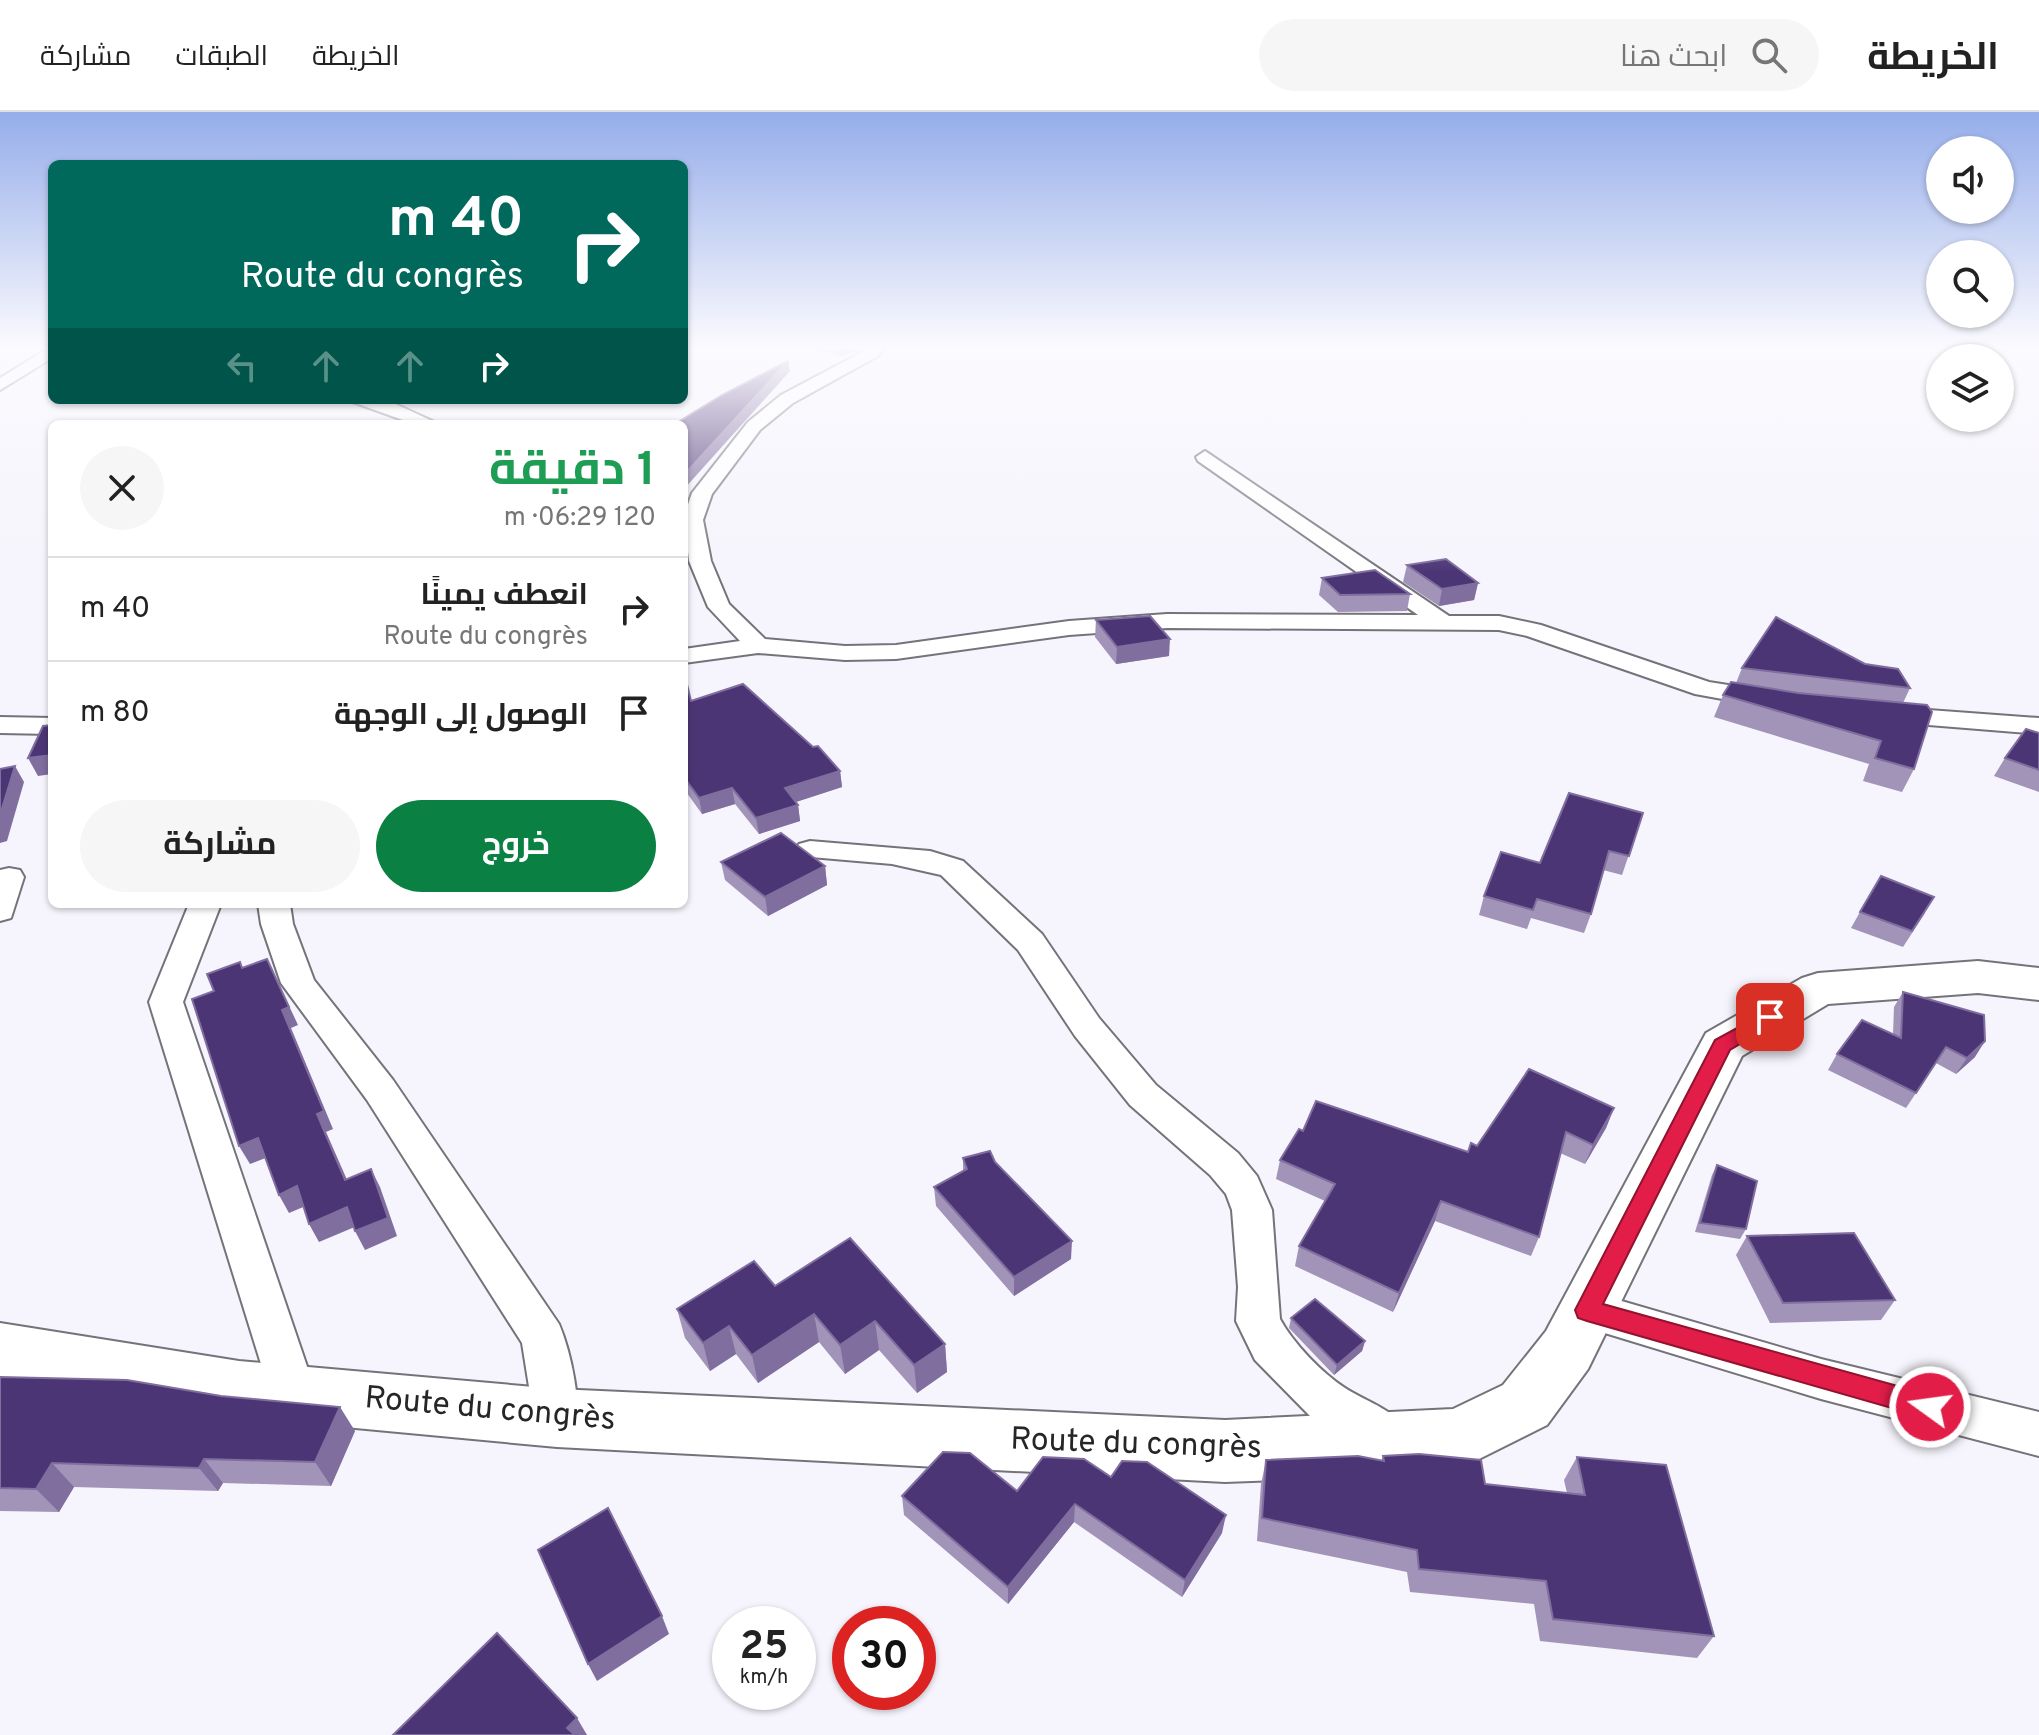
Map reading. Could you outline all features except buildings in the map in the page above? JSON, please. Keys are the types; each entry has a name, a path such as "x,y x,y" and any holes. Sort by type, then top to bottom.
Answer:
{"main road":[{"name":"Route du congrès","path":"0,1350 239,1389 557,1418 1225,1451 1402,1445 1459,1439 1525,1405 1567,1350 1723,1045 1818,989 1978,977 2039,984"}],"street":[{"path":"758,646 719,607 692,560 693,520 702,493 759,422"},
{"path":"1205,457 1444,623"},
{"path":"688,655 758,646 845,653 896,652 1069,628 1167,621 1516,626 1704,689 1792,703"},
{"path":"1868,713 2039,726"},
{"path":"0,725 48,726"},
{"path":"810,850 930,860 952,868 1030,942 1087,1027 1143,1095 1224,1164 1243,1187 1252,1210 1259,1287 1258,1321 1271,1346 1326,1401 1402,1445"},
{"path":"0,911 9,877"},
{"path":"203,908 166,1002 293,1393"},
{"path":"275,908 277,924 298,983 380,1090 543,1338 557,1418"},
{"path":"1587,1310 1821,1379 2039,1434"}],"route":[{"path":"1770,1017 1723,1045 1587,1310 1821,1379 1930,1407"}]}
